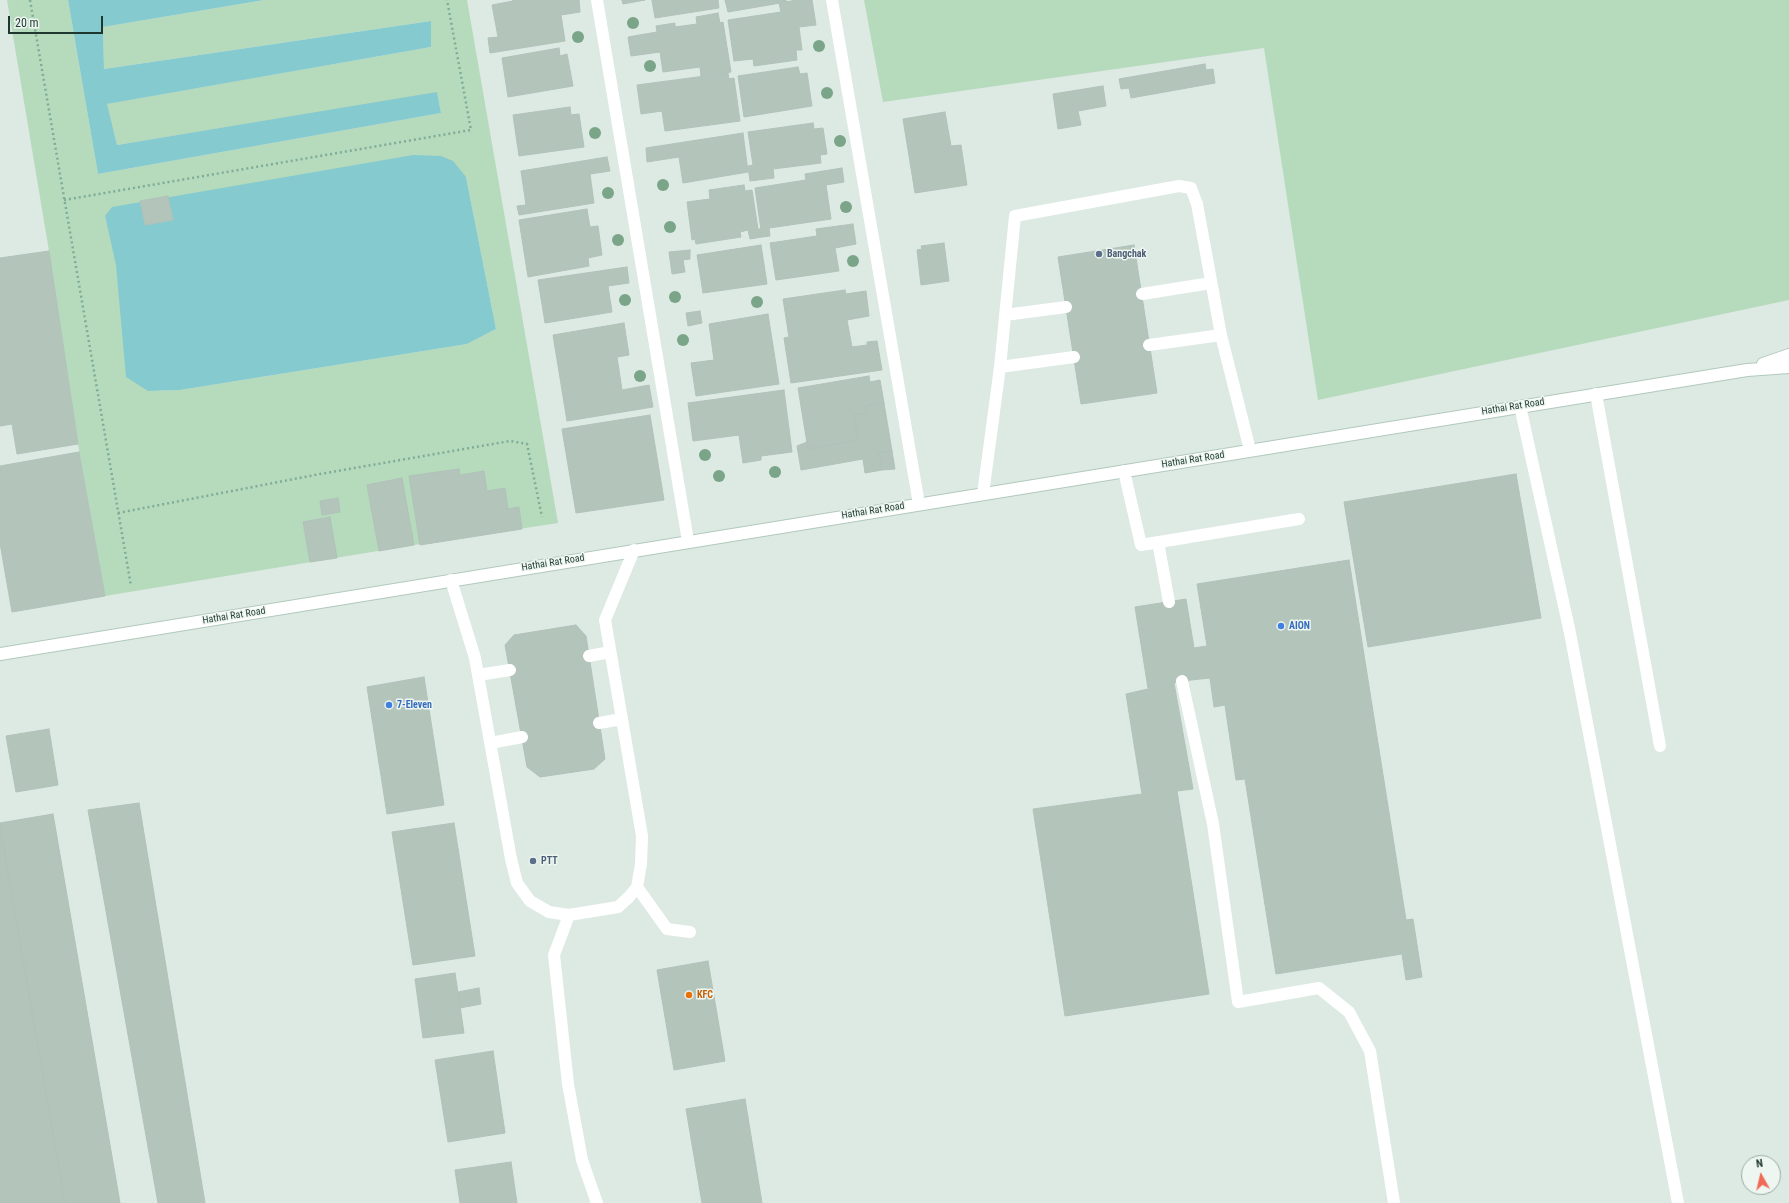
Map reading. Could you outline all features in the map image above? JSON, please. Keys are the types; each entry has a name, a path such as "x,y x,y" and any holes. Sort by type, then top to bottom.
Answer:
{"main road":[{"path":"597,0 688,542"},
{"path":"832,0 919,504"},
{"path":"983,494 1000,367 1015,216 1179,186 1191,188 1197,204 1221,335 1250,450"},
{"path":"1142,294 1211,283"},
{"path":"1005,315 1066,307"},
{"path":"1149,345 1221,335"},
{"name":"Hathai Rat Road","path":"1747,370 1789,355"},
{"path":"1000,367 1074,357"},
{"name":"Hathai Rat Road","path":"0,654 1520,406 1747,370 1789,367"},
{"path":"1596,394 1660,746"},
{"path":"1520,406 1570,633 1678,1203"},
{"path":"1124,471 1141,545 1299,518"},
{"path":"1158,542 1168,602"},
{"path":"451,580 475,658 517,883 530,901 549,912 569,915 618,907 637,887 641,864 642,836 605,620 634,550"},
{"path":"589,656 610,652"},
{"path":"478,675 510,670"},
{"path":"1182,681 1213,824 1238,1002 1319,988 1349,1012 1370,1050 1394,1203"},
{"path":"599,723 622,719"},
{"path":"490,743 522,737"},
{"path":"637,887 666,929 690,932"},
{"path":"569,915 554,955 568,1084 582,1160 597,1203"}],"path":[{"path":"30,0 131,586"},
{"path":"64,200 471,130 447,0"},
{"path":"118,513 328,473 510,441 527,444 542,517"}],"green space":[{"path":"7,0 68,0 98,174 441,113 437,93 117,145 106,104 431,47 431,21 104,69 103,27 264,0 467,0 558,523 105,596 78,444 49,251","holes":["466,177 496,329 467,344 180,390 148,391 105,216"]},
{"path":"864,0 1789,0 1789,300 1318,400 1264,48 883,102"}],"water":[{"path":"68,0 264,0 103,27 104,69 431,21 431,47 107,104 117,145 437,92 441,113 98,174"},
{"path":"413,155 441,156 453,161 466,177 496,329 467,344 180,390 148,391 126,377 116,265 105,216 112,207"}],"building":[{"path":"513,0 579,0 580,12 561,15 565,41 490,53 488,38 498,37 492,5"},
{"path":"622,0 645,0 623,4"},
{"path":"652,0 718,0 719,8 655,18"},
{"path":"725,0 786,0 786,2 728,12"},
{"path":"797,0 812,0 816,25 799,27 802,50 796,50 797,60 754,66 753,59 734,61 728,20 781,12 779,3"},
{"path":"718,13 720,23 723,22 731,72 701,76 700,67 663,72 660,52 631,56 628,37 657,32 656,26 675,23 675,27 697,24 696,17"},
{"path":"559,48 560,56 567,54 573,86 508,97 502,58"},
{"path":"1205,64 1206,70 1213,69 1215,83 1131,98 1129,88 1121,89 1119,79"},
{"path":"798,67 800,74 807,73 812,106 744,117 738,76"},
{"path":"728,73 729,79 734,78 740,121 665,131 662,111 641,114 637,85"},
{"path":"1103,86 1106,106 1078,111 1081,125 1058,129 1053,94"},
{"path":"570,107 571,115 579,114 584,147 519,156 513,115"},
{"path":"945,112 951,146 961,145 967,185 915,193 903,119"},
{"path":"813,123 814,129 823,128 827,154 820,155 821,163 773,169 774,178 750,181 748,166 753,165 748,132"},
{"path":"743,133 748,172 683,183 679,157 647,162 646,148"},
{"path":"607,157 610,171 590,174 594,203 519,215 517,206 526,205 521,171"},
{"path":"842,168 844,182 826,185 831,219 769,228 770,236 762,237 755,188 806,180 805,174"},
{"path":"744,185 745,191 752,190 758,229 761,229 762,237 750,239 748,230 740,232 741,237 696,244 695,239 692,240 687,202 710,199 709,190"},
{"path":"168,196 173,220 145,225 140,201"},
{"path":"587,209 590,227 598,226 602,255 588,258 589,266 528,277 519,220"},
{"path":"853,224 856,244 835,248 839,271 776,280 770,243 817,236 816,229"},
{"path":"944,243 949,281 921,285 917,250 922,249 921,246"},
{"path":"761,245 767,284 703,293 697,255"},
{"path":"1134,245 1157,393 1081,404 1058,257"},
{"path":"690,250 690,259 683,260 685,272 672,274 669,252"},
{"path":"49,251 78,444 17,454 12,424 0,426 0,258"},
{"path":"627,267 629,283 608,286 612,312 545,323 538,280"},
{"path":"845,290 846,294 866,291 869,316 847,320 852,347 867,345 867,342 877,341 882,370 791,383 784,338 789,337 783,299"},
{"path":"700,311 702,323 688,326 686,313"},
{"path":"768,314 779,384 696,396 691,363 714,360 709,324"},
{"path":"624,323 629,355 617,357 622,390 649,385 653,407 567,421 553,335"},
{"path":"869,376 870,382 880,380 884,403 865,406 866,413 854,415 858,440 808,449 798,388"},
{"path":"784,390 792,452 761,456 761,460 743,463 739,435 693,441 688,403"},
{"path":"884,403 892,451 879,453 882,470 865,473 863,459 801,470 797,446 807,442 808,449 858,440 854,415 866,413 865,406"},
{"path":"650,415 664,500 576,513 562,429"},
{"path":"892,451 895,469 882,470 879,453"},
{"path":"79,452 105,596 12,612 0,543 0,466"},
{"path":"459,469 460,475 484,471 487,491 505,488 508,509 519,507 522,529 420,545 409,476"},
{"path":"1516,474 1541,618 1368,647 1344,502"},
{"path":"402,478 414,545 379,551 367,485"},
{"path":"338,498 340,512 322,515 320,501"},
{"path":"330,517 337,558 310,562 303,522"},
{"path":"1349,560 1406,920 1413,919 1422,977 1406,980 1402,954 1276,974 1245,779 1236,780 1225,705 1214,707 1210,678 1182,681 1148,688 1135,607 1186,599 1194,648 1207,646 1197,584"},
{"path":"576,625 586,636 605,759 594,769 540,777 527,767 505,645 514,635"},
{"path":"424,677 444,805 387,814 367,687"},
{"path":"1174,683 1193,789 1177,791 1209,994 1065,1016 1033,809 1142,794 1126,694"},
{"path":"49,729 58,785 16,792 6,736"},
{"path":"139,803 205,1203 158,1203 88,810"},
{"path":"53,814 120,1203 65,1203 0,826 0,823"},
{"path":"454,823 475,956 413,965 392,832"},
{"path":"0,826 65,1203 0,1203"},
{"path":"708,961 725,1061 674,1070 657,970"},
{"path":"455,973 464,1033 423,1038 415,979"},
{"path":"479,988 481,1004 460,1008 458,992"},
{"path":"493,1051 505,1133 448,1142 435,1060"},
{"path":"745,1099 762,1203 702,1203 686,1109"},
{"path":"511,1162 517,1203 460,1203 455,1170"}],"place":[{"name":"Bangchak","path":"1099,254"},
{"name":"AION","path":"1281,626"},
{"name":"7-Eleven","path":"389,705"},
{"name":"PTT","path":"533,861"},
{"name":"KFC","path":"689,995"}]}
